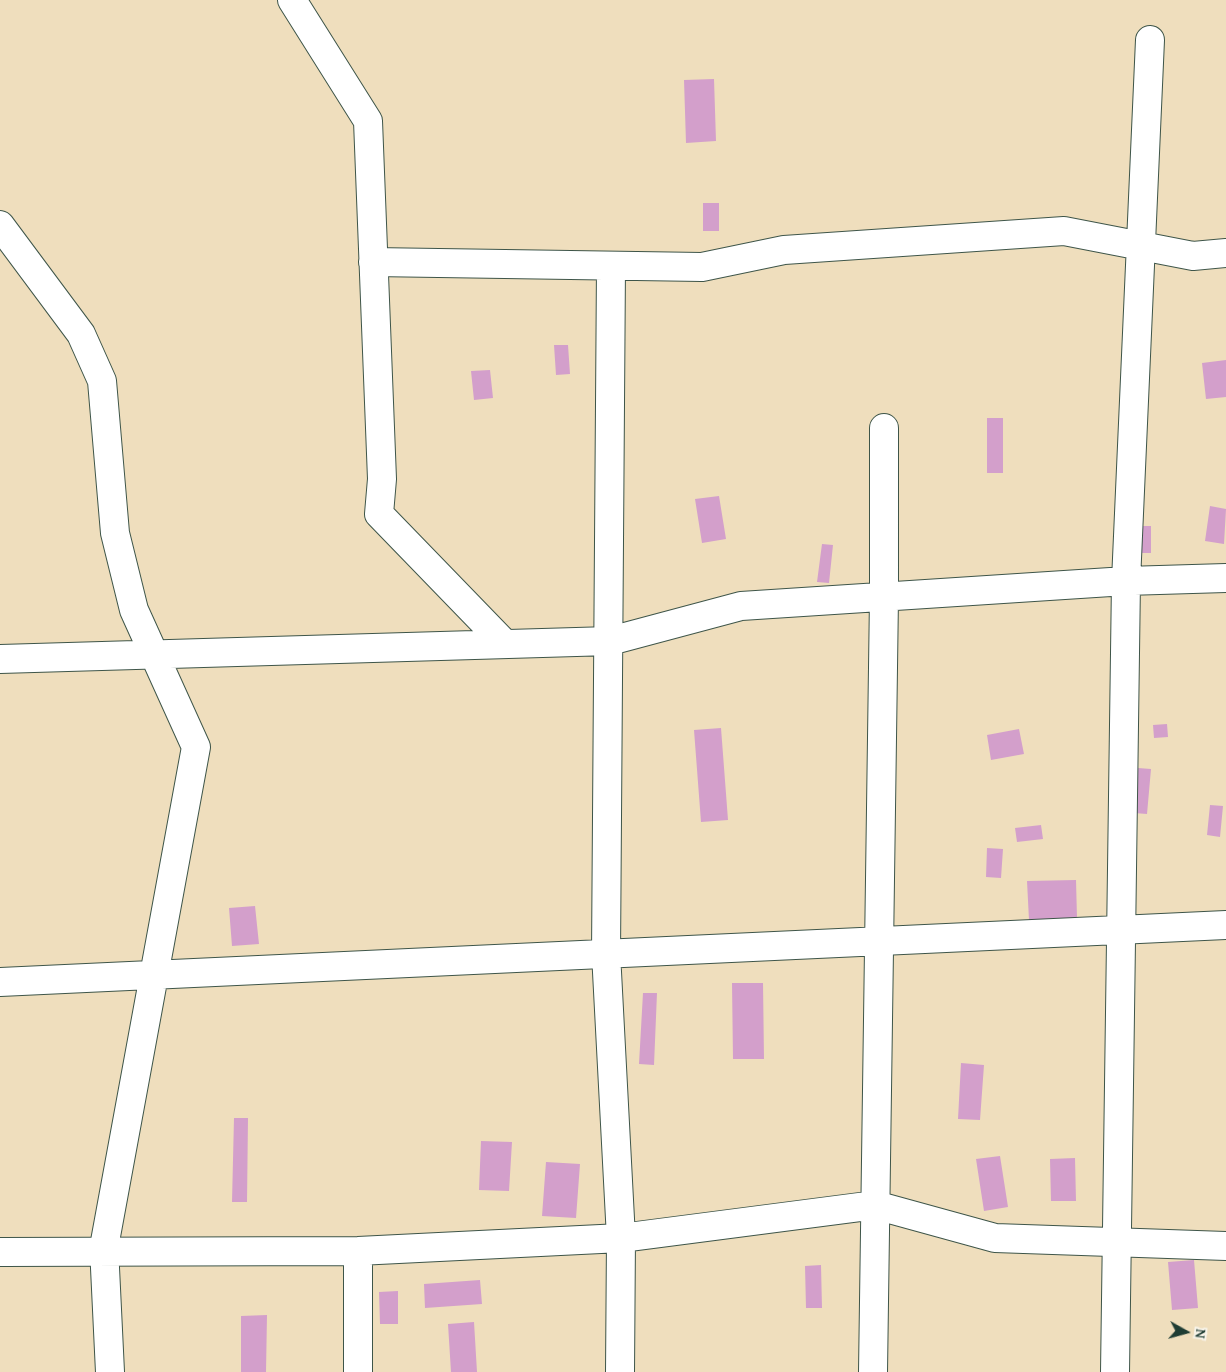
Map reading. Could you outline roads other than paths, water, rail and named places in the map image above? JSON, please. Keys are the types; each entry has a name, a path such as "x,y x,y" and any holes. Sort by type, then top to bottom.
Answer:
{"street":[{"path":"292,0 368,121 382,479 379,514 504,643"},
{"path":"1114,1372 1126,581 1150,40"},
{"path":"0,225 82,334 102,381 115,533 134,610 196,747 104,1251 110,1372"},
{"path":"373,262 702,267 784,250 1064,231 1193,256 1226,253"},
{"path":"611,266 610,641 606,953 621,1238 620,1372"},
{"path":"873,1372 884,597 884,428"},
{"path":"0,659 610,641 741,606 1126,581 1226,578"},
{"path":"0,982 1226,925"},
{"path":"0,1252 358,1251 621,1238 875,1205 995,1238 1226,1246"},
{"path":"358,1251 358,1372"}]}
